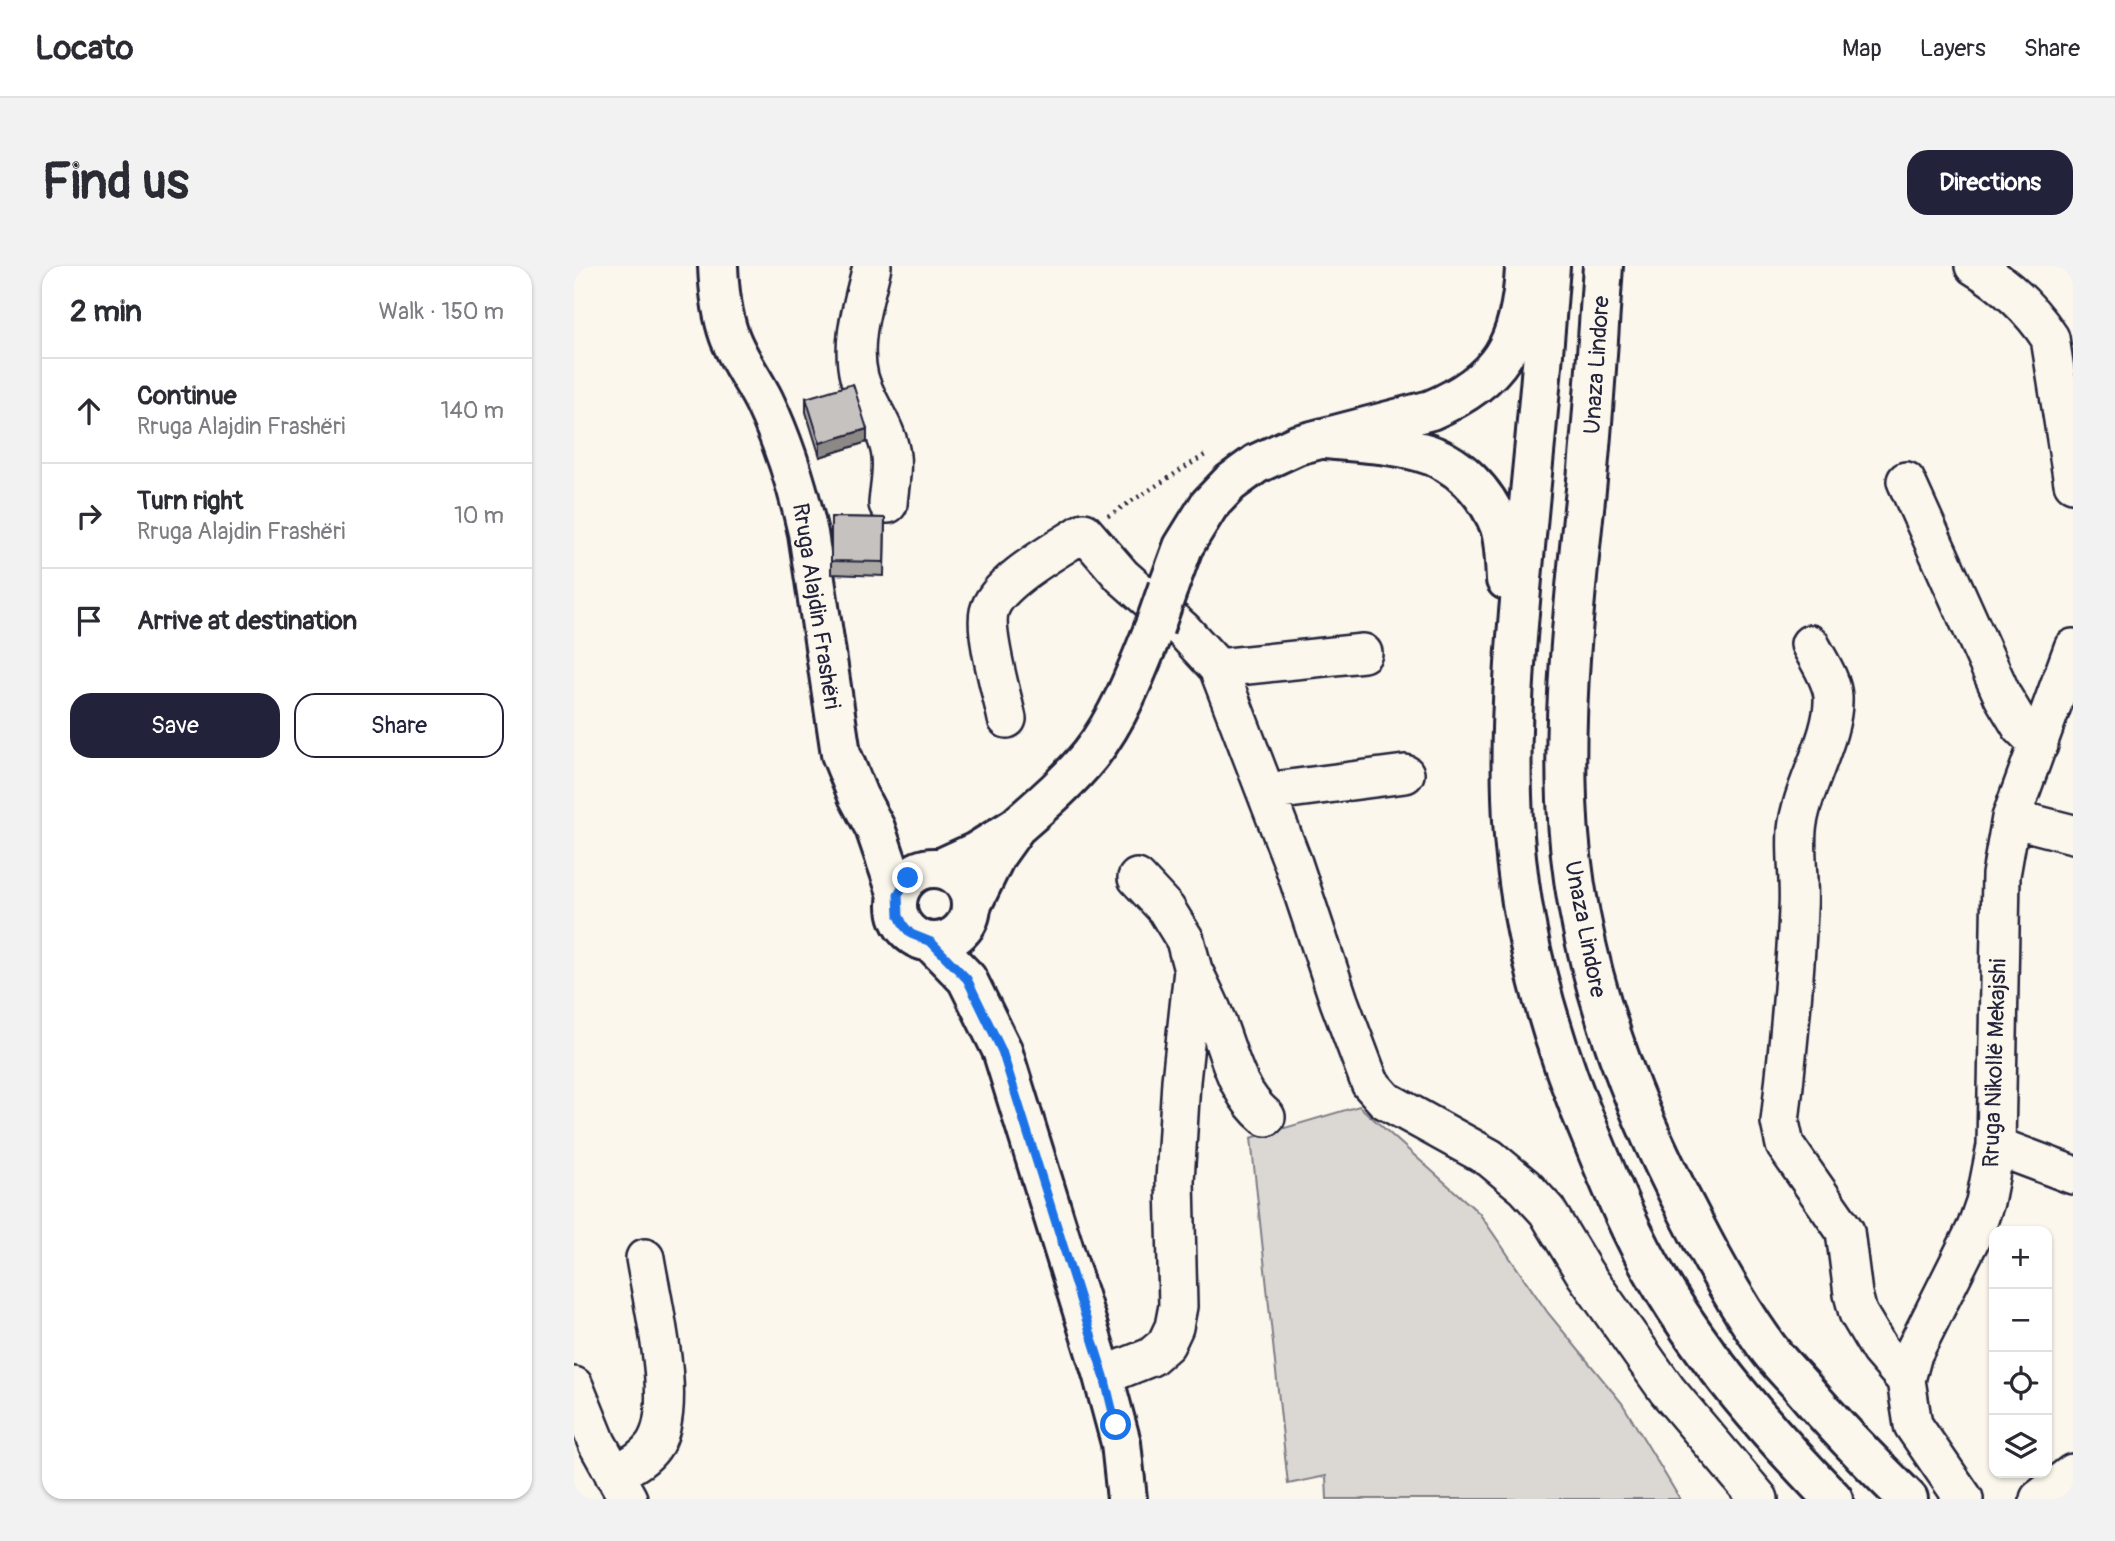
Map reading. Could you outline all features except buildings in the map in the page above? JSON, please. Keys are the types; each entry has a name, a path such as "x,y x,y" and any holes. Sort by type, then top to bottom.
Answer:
{"main road":[{"name":"Rruga Alajdin Frashëri","path":"718,266 721,310 729,337 764,400 802,507 841,754 875,828 918,879"},
{"path":"918,879 976,852 1016,827 1067,781 1102,738 1139,666 1183,547 1209,505 1225,488 1268,457 1297,445 1431,410 1480,383 1502,356 1517,328 1526,266"},
{"path":"1550,266 1516,643 1512,796 1517,868 1530,951 1549,1027 1615,1195 1659,1282"},
{"path":"1602,284 1616,279 1621,266"},
{"name":"Unaza Lindore","path":"1602,284 1594,412 1574,609 1566,799 1570,850 1584,936 1605,1021 1629,1090 1659,1158 1713,1260 1764,1343 1834,1424 1908,1499"},
{"path":"1325,439 1402,447 1423,452 1462,473 1489,505 1500,528 1506,577 1505,820 1514,906 1532,999 1558,1080 1598,1181 1636,1258 1659,1282 1746,1403 1833,1499"},
{"path":"956,925 996,855 1016,827"},
{"name":"Rruga Alajdin Frashëri","path":"918,879 953,872 967,887 956,925 967,979 1002,1051 1104,1376 1121,1443 1127,1499"},
{"name":"Rruga Alajdin Frashëri","path":"918,879 899,916 904,926 911,934 956,925"}],"street":[{"path":"872,266 855,348 859,376 870,407 883,430 891,456 888,504"},
{"path":"1974,266 2016,297 2062,340 2073,483"},
{"path":"1906,481 2003,697 2021,727 2039,745"},
{"path":"1007,719 990,634 989,612 998,595 1015,579 1084,532 1122,576 1183,630 1218,668 1266,792 1370,1083 1385,1100 1405,1113 1490,1158 1525,1187 1547,1210 1624,1332 1667,1390 1759,1499"},
{"path":"1810,644 1833,695 1832,716 1800,811 1797,831 1799,905 1795,992 1780,1122 1781,1134 1785,1145 1845,1231 1858,1313 1880,1350 1906,1380"},
{"name":"Rruga Nikollë Mekajshi","path":"1964,1499 1913,1425 1906,1380 1913,1354 1976,1228 1985,1202 1996,1146 2001,874 2011,818 2039,745 2062,712 2073,648"},
{"path":"1218,668 1363,653"},
{"path":"1266,792 1405,774"},
{"path":"2011,818 2073,834"},
{"path":"1137,878 1166,909 1185,940 1193,970 1213,1013 1242,1090 1252,1105 1266,1117"},
{"path":"1104,1376 1151,1356 1166,1344 1174,1327 1178,1307 1175,1181 1179,1106 1193,970"},
{"path":"1996,1146 2073,1175"},
{"path":"574,1386 597,1443 621,1487 655,1444 663,1424 664,1389 645,1258"},
{"path":"2039,1499 2073,1473"}],"path":[{"path":"1084,532 1208,453"}],"shaded area":[{"path":"1359,1106 1479,1213 1548,1313 1622,1403 1680,1499 1327,1499 1326,1476 1288,1484 1251,1138"}],"route":[{"path":"908,878 898,895 897,905 904,926 911,934 931,942 967,979 1002,1051 1104,1376 1116,1425"}]}
